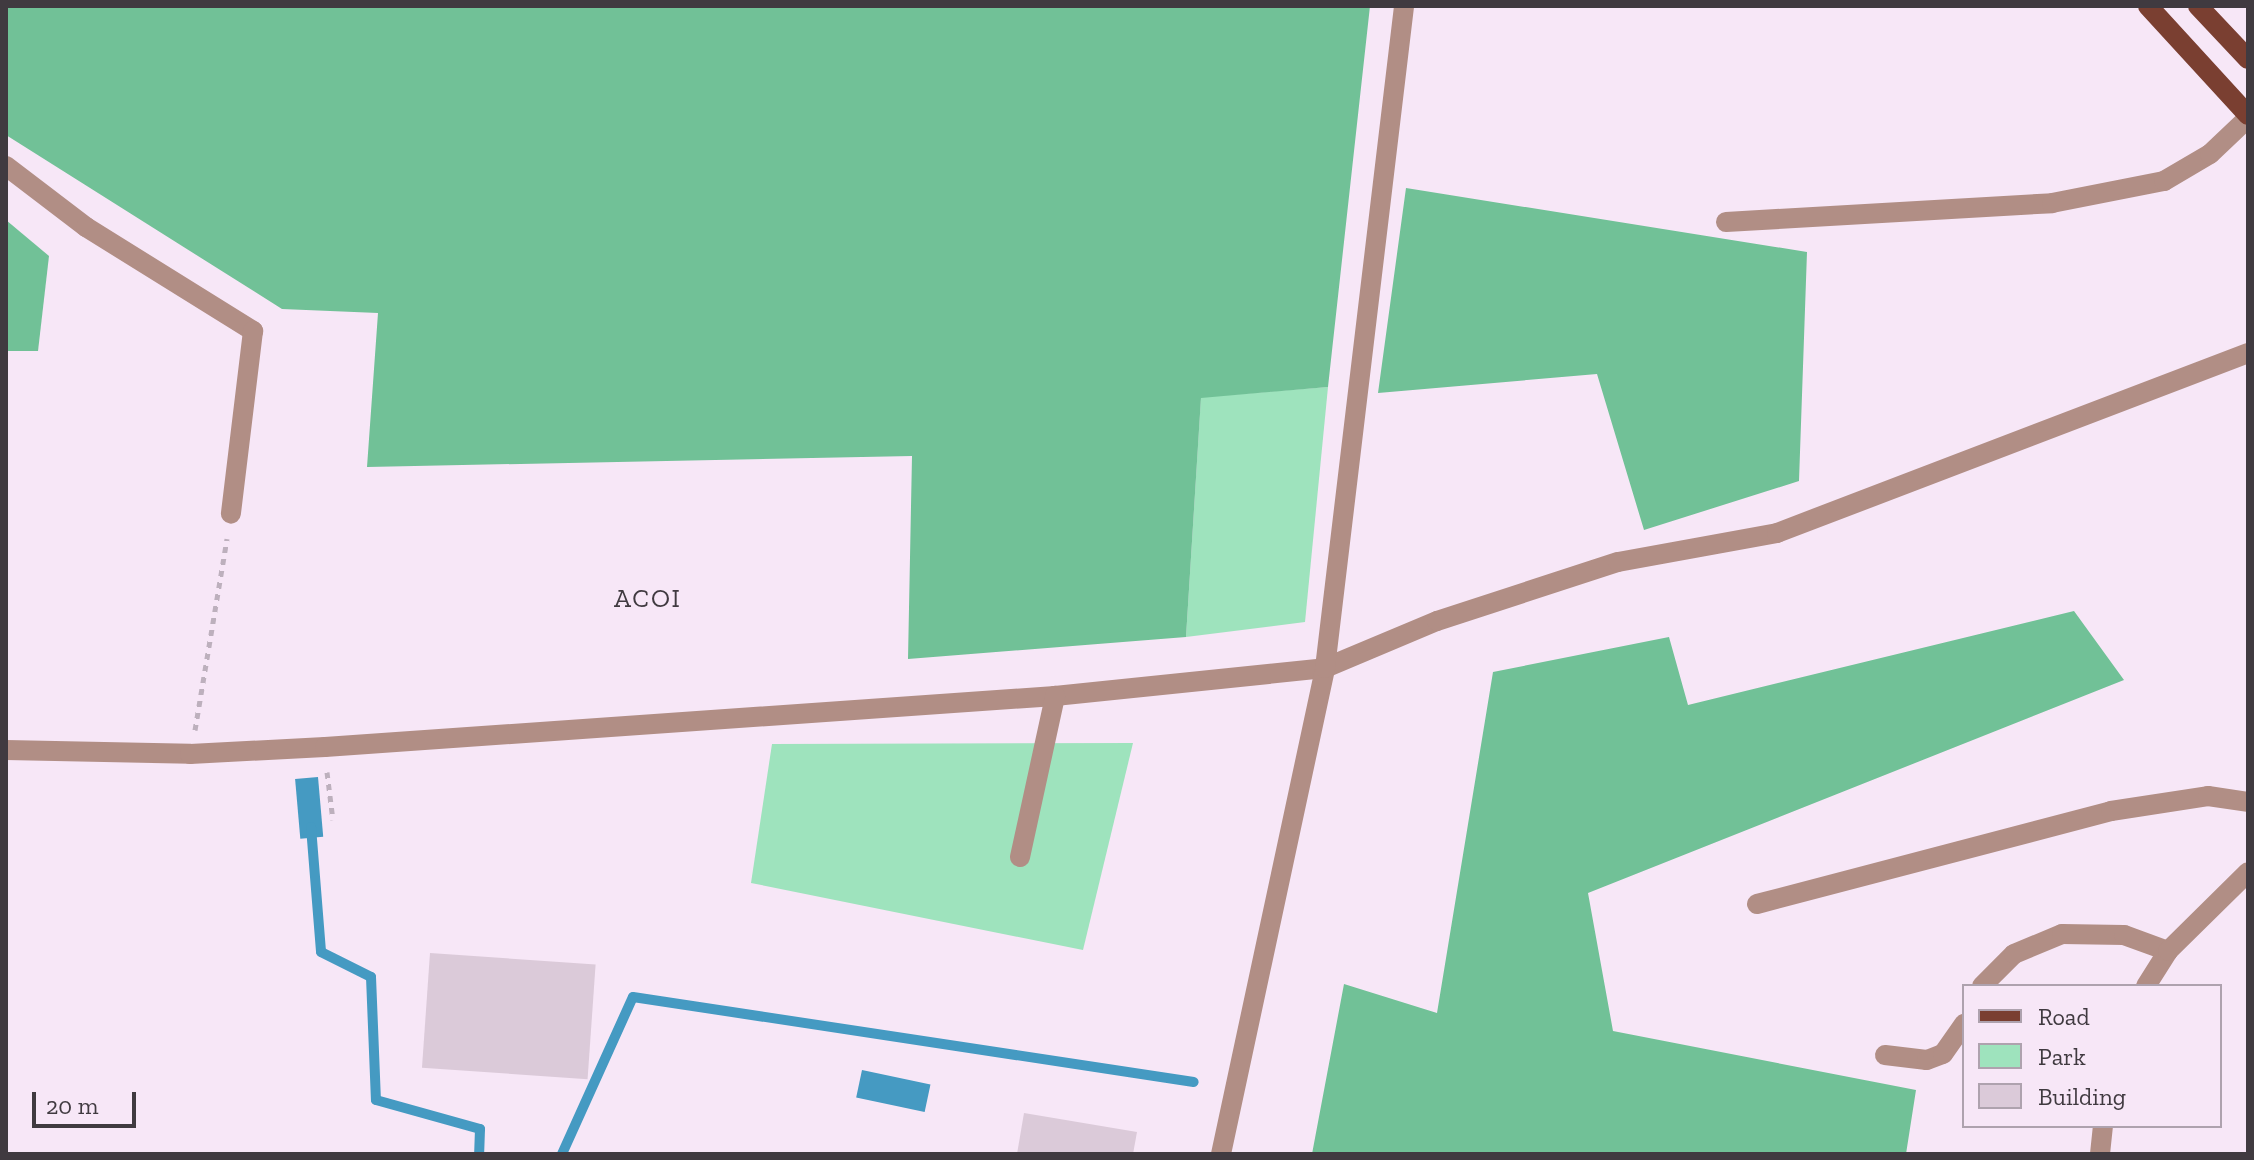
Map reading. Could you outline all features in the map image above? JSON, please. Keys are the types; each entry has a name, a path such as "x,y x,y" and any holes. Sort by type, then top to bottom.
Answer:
{"main road":[{"path":"2148,6 2248,116"},
{"path":"2198,6 2248,59"}],"street":[{"path":"1221,1154 1325,668 1404,6"},
{"path":"1726,222 2052,203 2164,181 2210,154 2248,116"},
{"path":"6,166 86,227 253,331 231,514"},
{"path":"6,750 190,754 325,747 1055,696 1325,668 1437,621 1618,562 1777,533 2248,353"},
{"path":"1020,857 1055,696"},
{"path":"1757,904 2111,811 2208,796 2248,802"},
{"path":"2147,984 2168,951 2248,872"},
{"path":"1984,984 2014,954 2062,934 2124,935 2168,951"},
{"path":"1885,1055 1935,1057 1962,1026"},
{"path":"2100,1154 2103,1128"}],"path":[{"path":"190,754 231,514"},
{"path":"325,747 333,820"}],"green space":[{"path":"6,6 1370,6 1328,387 1201,398 1186,637 908,659 912,456 367,467 378,313 282,309 6,135"},
{"path":"1406,188 1807,252 1799,481 1644,530 1597,374 1378,393"},
{"path":"6,220 49,256 38,351 6,351"},
{"path":"1328,387 1305,622 1186,637 1201,397"},
{"path":"2074,611 2124,680 1588,893 1613,1031 1916,1090 1906,1154 1312,1154 1344,984 1437,1013 1493,672 1669,637 1688,705"},
{"path":"1133,743 1083,950 751,883 772,744"}],"water":[{"path":"318,777 323,837 300,839 295,779"},
{"path":"862,1070 930,1085 925,1112 856,1097"}],"building":[{"path":"430,953 596,965 588,1079 422,1068"},
{"path":"1024,1113 1137,1132 1133,1154 1017,1154"}],"waterway":[{"path":"311,827 321,952 371,977 376,1100 480,1129 479,1154"},
{"path":"562,1154 633,997 1194,1082"}],"district":[{"name":"ACOI","path":"648,599"}]}
